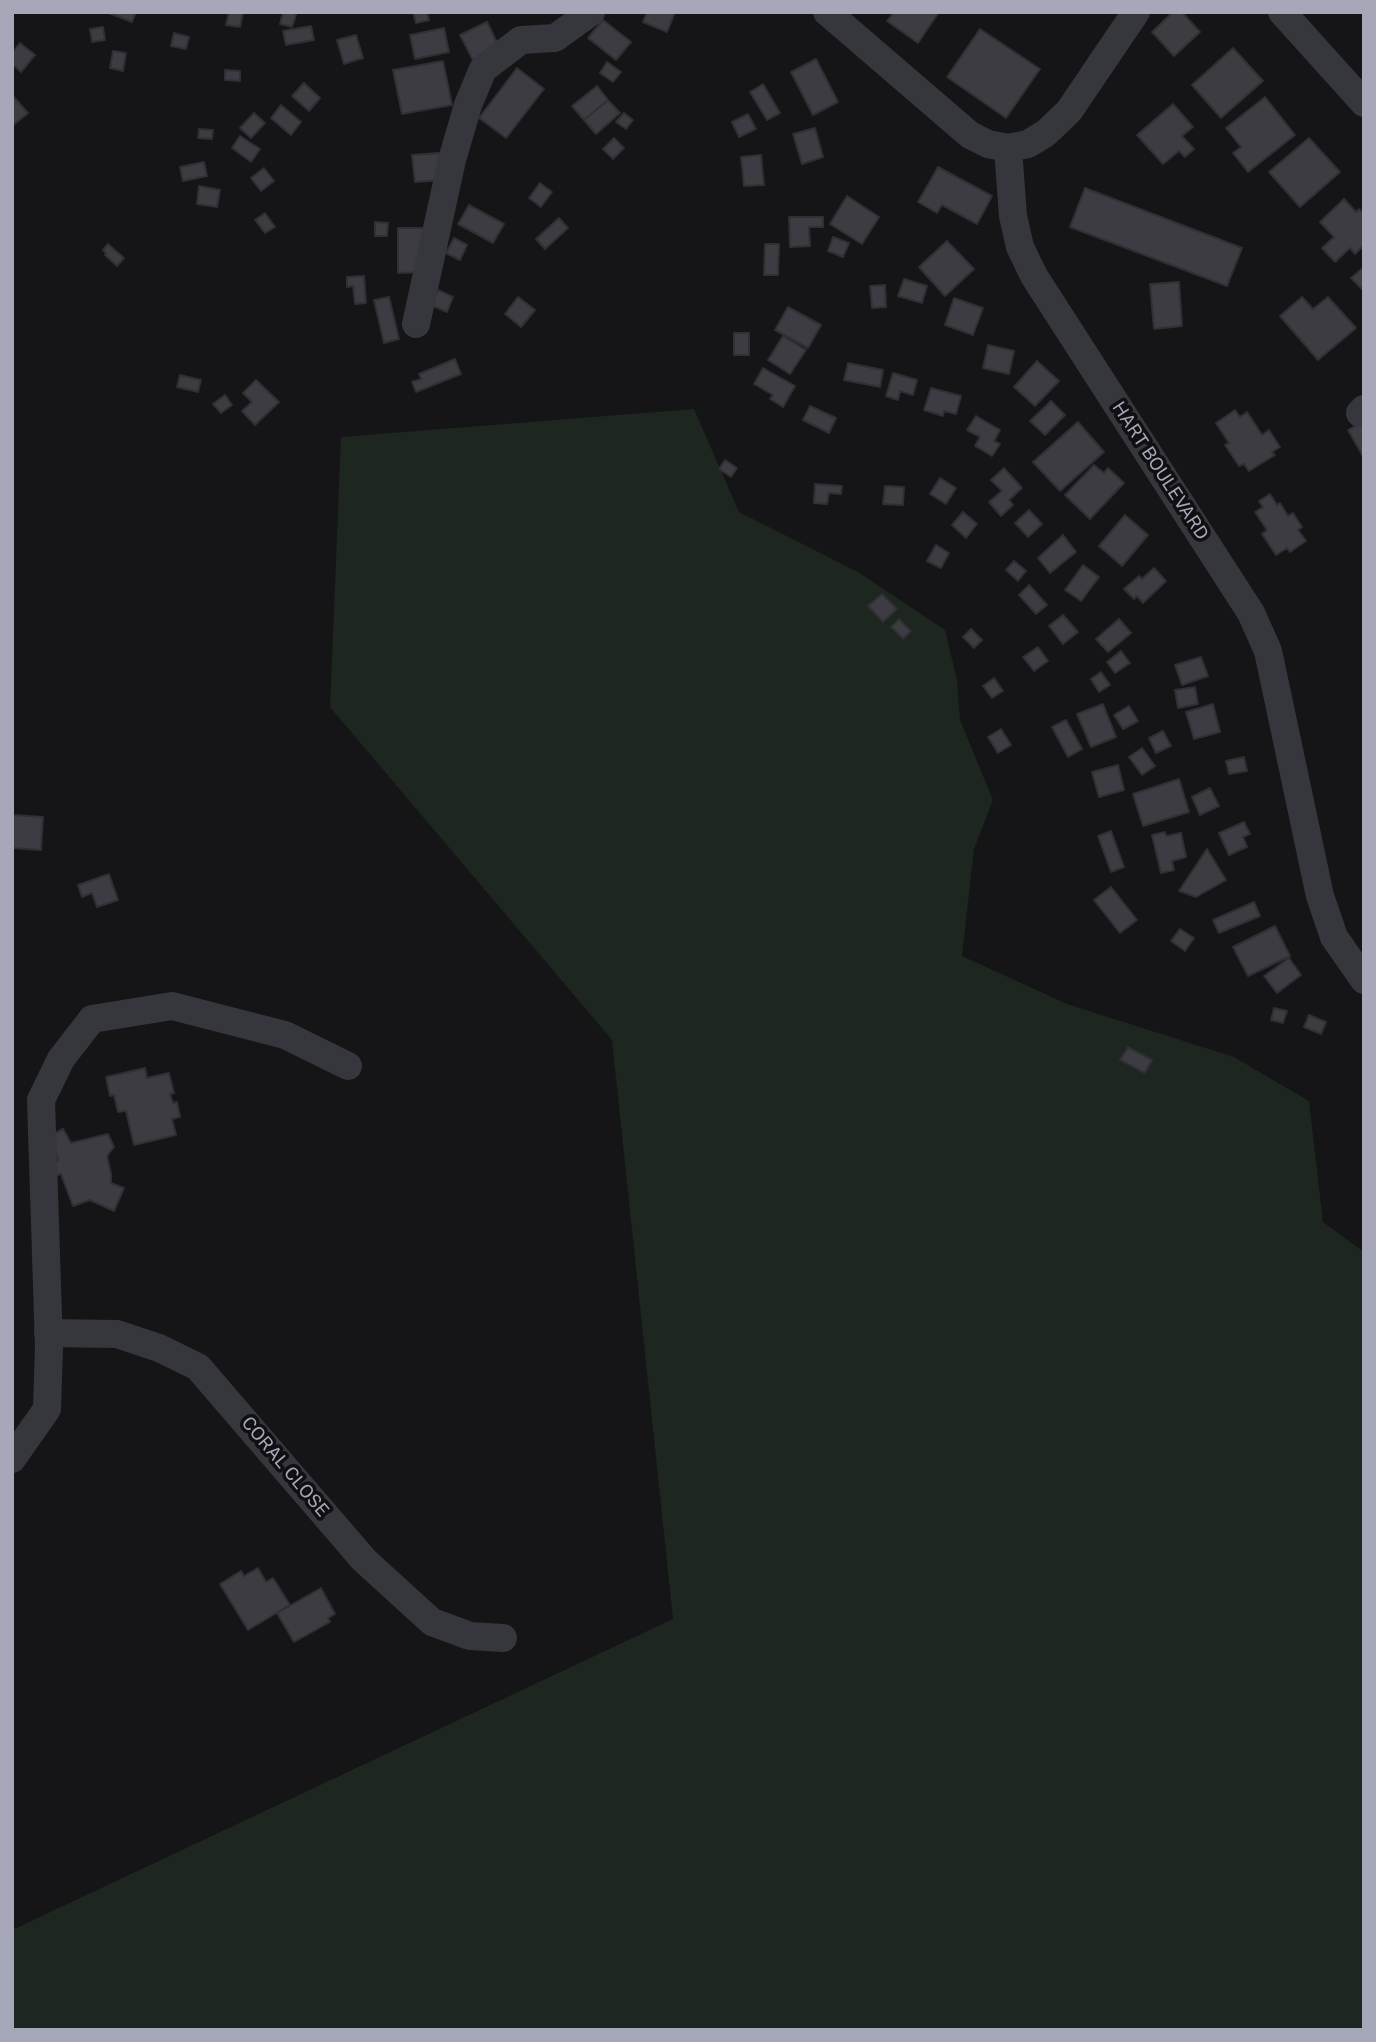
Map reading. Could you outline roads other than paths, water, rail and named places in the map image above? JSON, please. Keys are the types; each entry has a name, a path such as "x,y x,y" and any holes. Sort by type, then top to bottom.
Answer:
{"street":[{"path":"416,324 452,160 468,105 483,69 521,40 555,38 591,12"},
{"path":"827,12 970,135 988,144 1008,148 1028,144 1046,133 1069,111 1136,12"},
{"path":"1282,12 1364,103"},
{"name":"HART BOULEVARD","path":"1008,148 1013,215 1020,247 1034,276 1251,613 1268,651 1320,896 1334,937 1364,980"},
{"path":"12,1459 47,1409 48,1333 41,1100 61,1059 92,1019 172,1006 285,1035 348,1066"},
{"name":"CORAL CLOSE","path":"48,1333 117,1334 159,1348 198,1367 364,1560 432,1622 470,1636 503,1638"}]}
